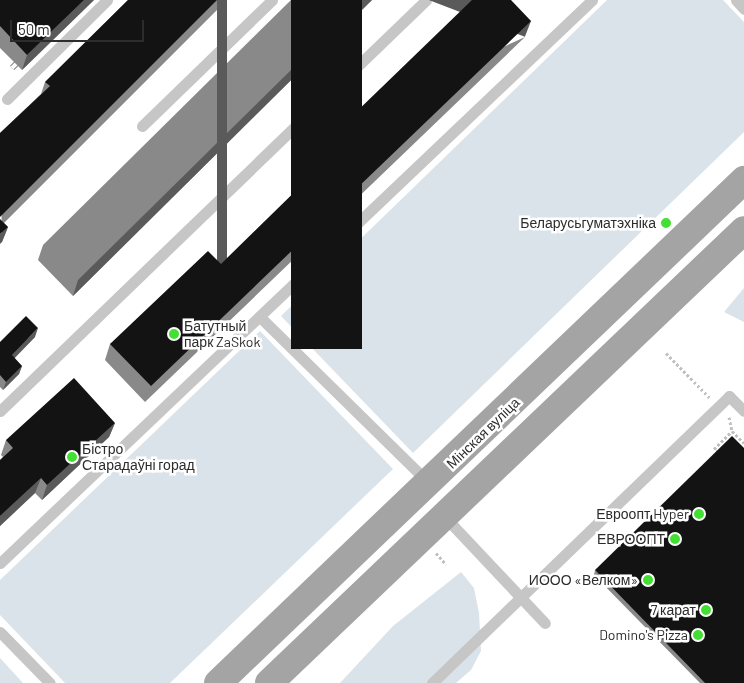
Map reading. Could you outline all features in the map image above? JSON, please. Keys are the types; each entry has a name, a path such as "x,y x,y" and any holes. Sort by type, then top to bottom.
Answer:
{"main road":[{"name":"Мінская вуліца","path":"229,678 744,180"},
{"path":"269,683 744,230"}],"lane":[{"path":"2,99 107,0"},
{"path":"142,126 272,0"},
{"path":"0,411 426,0"},
{"path":"0,563 260,318 592,0"},
{"path":"736,0 744,8"},
{"path":"260,318 431,484"},
{"path":"432,683 729,396 744,411"},
{"path":"444,516 545,623"},
{"path":"0,632 50,683"}],"path":[{"path":"666,353 730,418 732,431 744,443"},
{"path":"718,452 714,449 732,431"}],"shaded area":[{"path":"607,0 723,0 744,22 744,132 413,453 281,316"},
{"path":"744,288 744,322 724,312"},
{"path":"260,331 393,469 170,683 65,683 0,615 0,580"},
{"path":"461,572 474,588 479,613 481,651 471,670 456,683 340,683 393,626"},
{"path":"0,658 23,683 0,683"}],"building":[{"path":"0,0 84,0 27,55 0,26"},
{"path":"128,0 217,0 0,217 0,133 50,86 45,82"},
{"path":"291,0 362,0 362,349 291,349"},
{"path":"472,0 511,0 531,21 151,386 110,344 208,251 221,264 361,127 351,117"},
{"path":"0,219 8,227 0,234"},
{"path":"26,316 38,328 12,355 22,366 6,382 0,375 0,342"},
{"path":"74,378 115,423 47,485 41,478 0,516 0,460 13,448 6,440"},
{"name":"Евроопт Hyper","path":"732,436 744,448 744,683 705,683 595,570"}],"railway":[{"path":"12,68 26,54"}],"place":[{"name":"Беларусьгуматэхніка","path":"666,223"},
{"name":"Батутный парк ZaSkok","path":"174,334"},
{"name":"Бістро Старадаўні горад","path":"72,457"},
{"name":"Евроопт Hyper","path":"699,514"},
{"name":"ЕВРООПТ","path":"675,539"},
{"name":"ИООО «Велком»","path":"648,580"},
{"name":"7 карат","path":"706,610"},
{"name":"Domino's Pizza","path":"698,635"}]}
